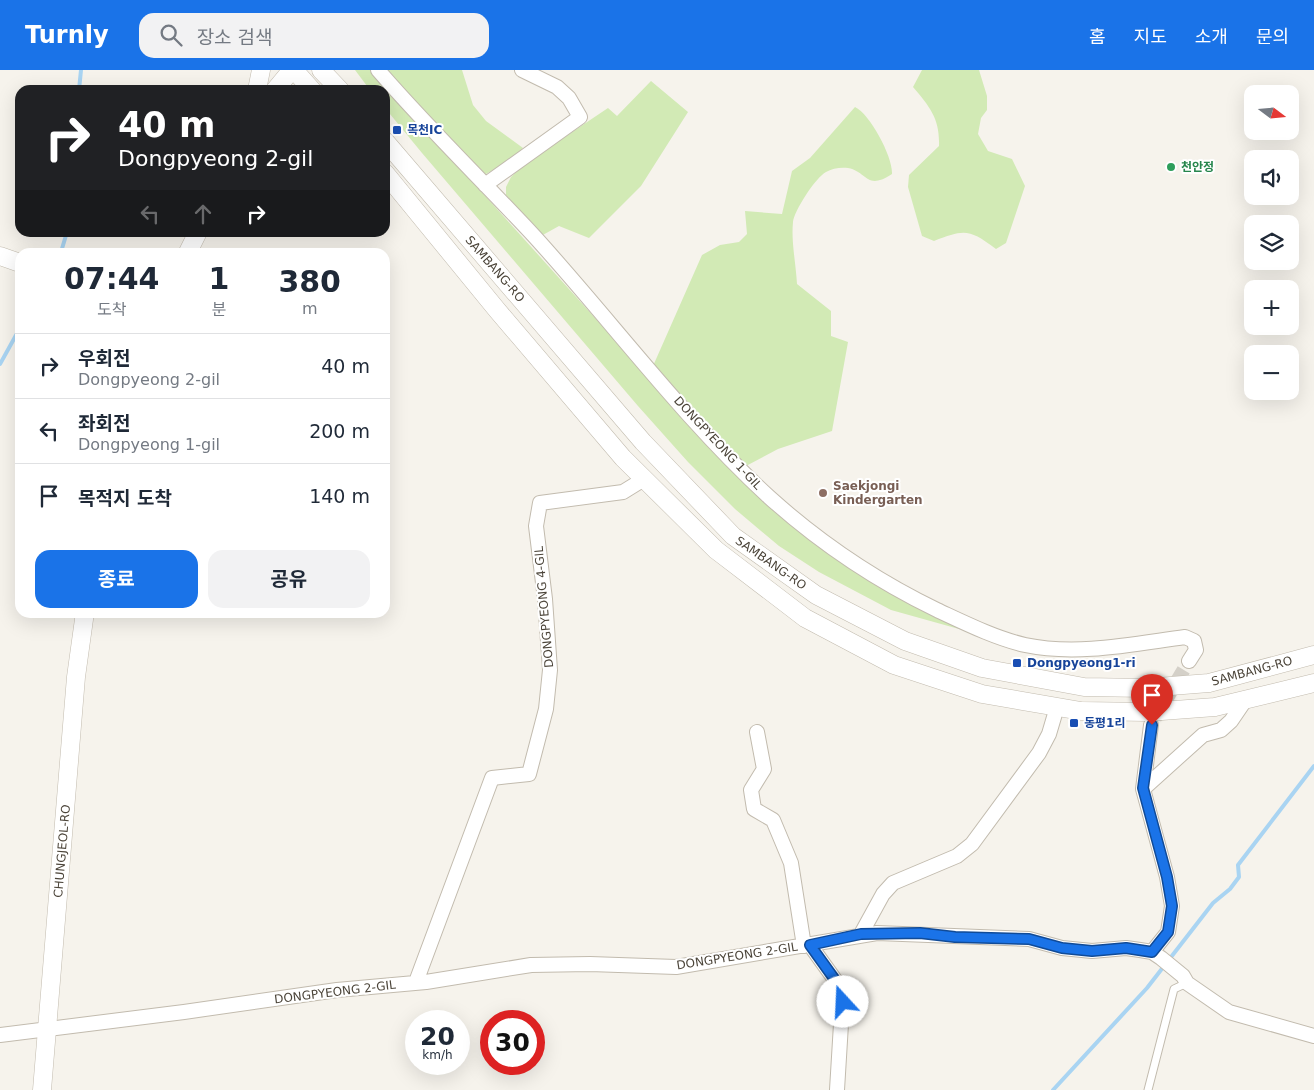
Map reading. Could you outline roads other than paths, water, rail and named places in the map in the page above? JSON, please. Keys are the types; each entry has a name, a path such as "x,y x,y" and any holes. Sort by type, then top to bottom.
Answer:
{"street":[{"path":"258,85 260,70"},
{"path":"321,70 337,85"},
{"path":"335,70 340,85"},
{"name":"DONGPYEONG 1-GIL","path":"378,70 536,238 731,460 770,498 858,565 909,596 968,624 1024,644 1056,648 1110,647 1185,637 1194,641 1196,650 1189,661"},
{"path":"485,185 580,117 569,98 557,87 522,70"},
{"path":"279,85 291,71 306,85"},
{"name":"SAMBANG-RO","path":"390,147 650,449 733,536 816,595 906,641 982,668 1084,687 1145,688 1208,683 1314,655"},
{"name":"SAMBANG-RO","path":"390,179 496,310 623,458 716,550 805,618 894,665 982,694 1081,711 1148,712 1215,707 1314,683"},
{"path":"0,256 15,261"},
{"name":"DONGPYEONG 4-GIL","path":"416,982 492,778 529,774 546,709 550,670 545,599 536,526 540,503 623,492 644,479"},
{"name":"CHUNGJEOL-RO","path":"42,1090 76,677 84,618"},
{"path":"1143,788 1203,734 1221,730 1231,721 1246,699"},
{"path":"861,934 883,894 892,883 957,856 972,844 1039,753 1057,707"},
{"path":"1152,725 1143,788 1167,877 1172,906 1168,932 1156,955 1185,980 1229,1012 1314,1036"},
{"path":"757,732 764,769 751,790 754,809 773,820 791,863 807,945 843,991 837,1090"},
{"name":"DONGPYEONG 2-GIL","path":"0,1035 184,1012 337,990 416,982 530,965 676,966 807,945 861,934 920,933 955,937 1029,939 1062,948 1092,951 1126,948 1156,955"}],"lane":[{"path":"1148,1090 1174,989 1185,980"}],"waterway":[{"path":"80,85 81,70"},
{"path":"62,248 66,237"},
{"path":"0,364 15,337"},
{"path":"1053,1090 1147,988 1213,903 1230,889 1239,877 1238,865 1314,766"}],"tunnel":[{"path":"1155,718 1189,661"}],"place":[{"name":"목천IC","path":"397,130"},
{"name":"천안정","path":"1171,167"},
{"name":"Saekjongi Kindergarten","path":"823,493"},
{"name":"Dongpyeong1-ri","path":"1017,663"},
{"name":"동평1리","path":"1074,723"}]}
